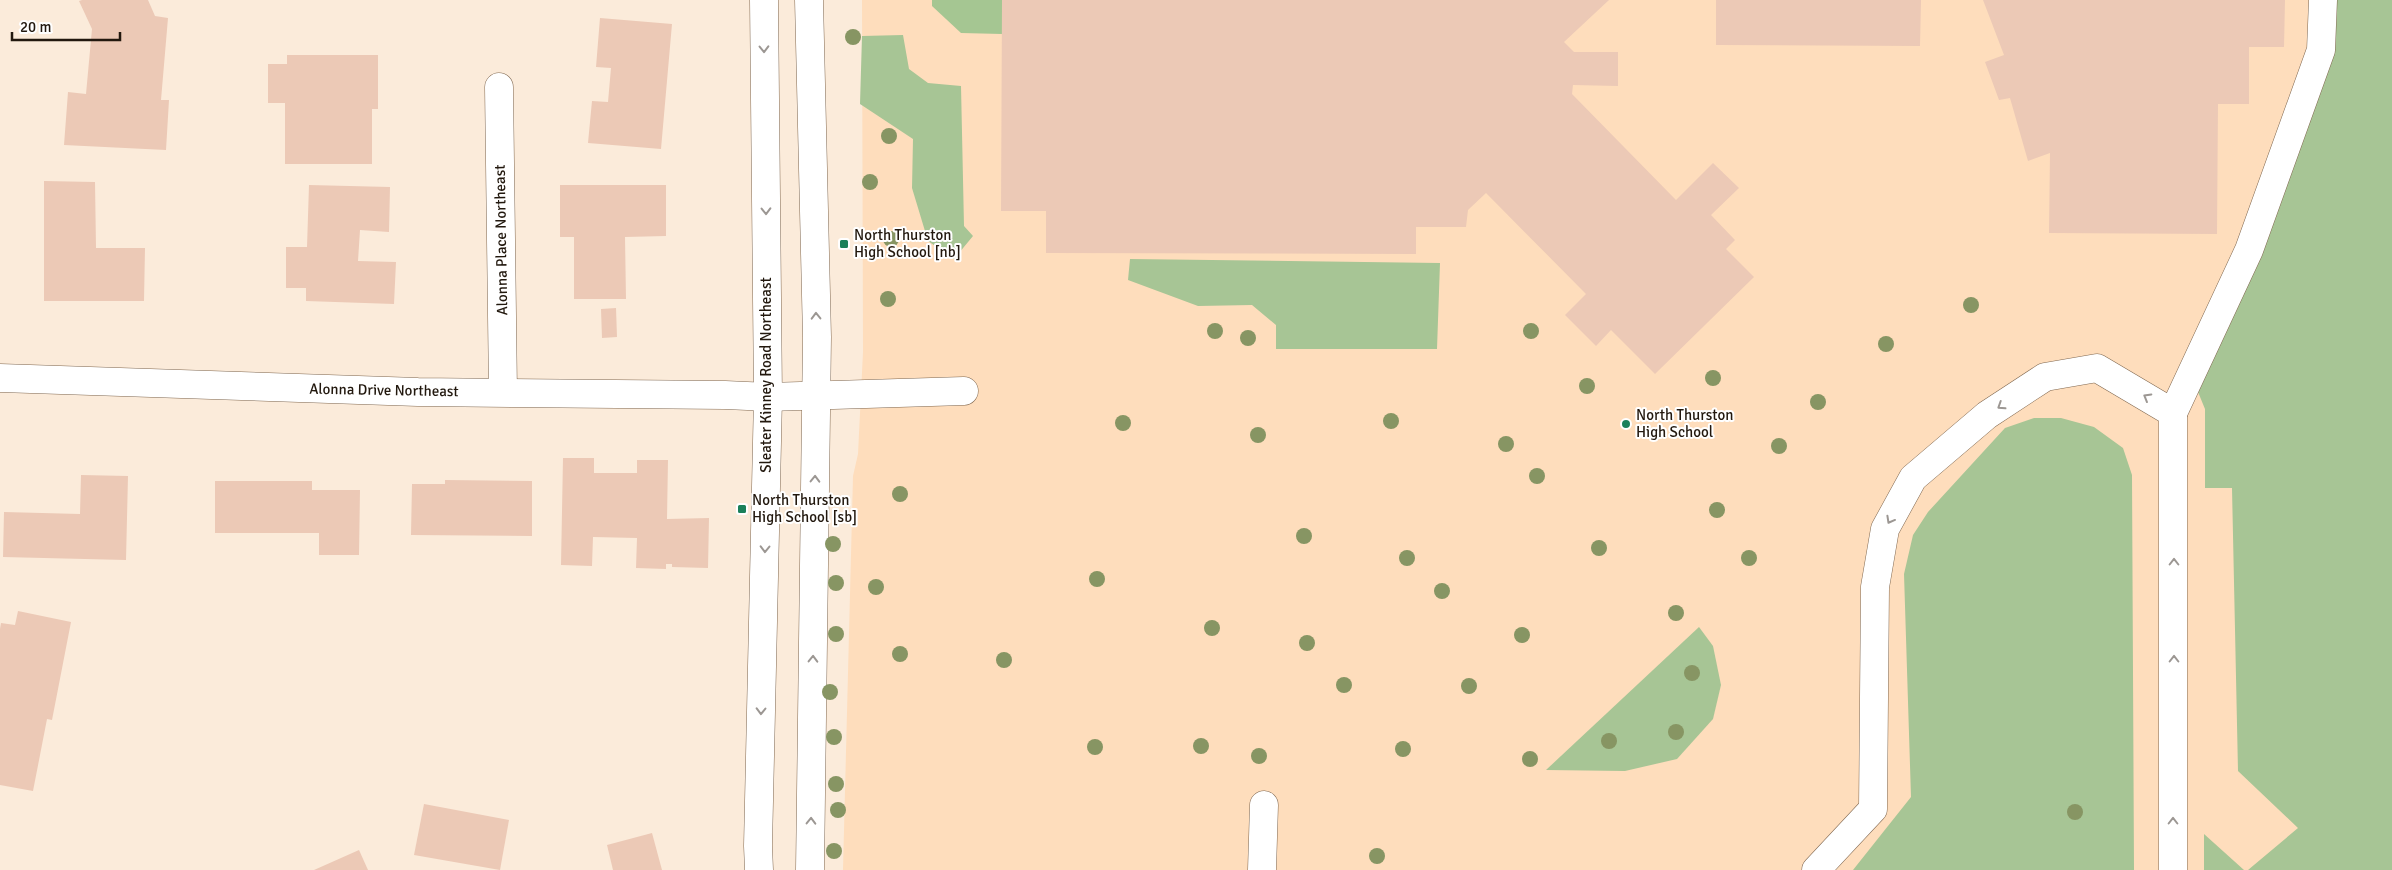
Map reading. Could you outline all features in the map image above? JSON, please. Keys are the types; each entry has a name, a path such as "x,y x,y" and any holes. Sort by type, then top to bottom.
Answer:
{"street":[{"name":"Sleater Kinney Road Northeast","path":"759,870 758,826 768,397 764,0"},
{"path":"809,0 817,337 810,870"},
{"path":"2173,870 2173,413 2249,250 2321,50 2323,0"},
{"name":"Alonna Place Northeast","path":"500,87 503,392"},
{"path":"1816,870 1873,809 1875,587 1885,528 1913,478 1987,415 2045,377 2098,368 2173,413"},
{"name":"Alonna Drive Northeast","path":"0,378 418,392 768,397 964,391"},
{"path":"1262,870 1264,805"}],"shaded area":[{"name":"North Thurston High School","path":"862,0 2392,0 2392,870 843,870 853,476 858,454 863,352"}],"green space":[{"path":"932,0 1002,0 1002,34 961,33 932,6"},
{"path":"2323,0 2392,0 2392,870 2248,870 2298,828 2238,771 2232,488 2205,488 2205,409 2191,375 2249,250"},
{"path":"903,35 909,69 928,83 961,86 964,226 973,236 954,259 928,241 912,188 913,139 860,104 862,36"},
{"path":"1130,259 1440,263 1437,349 1276,349 1276,325 1252,305 1198,306 1128,280"},
{"path":"2034,418 2061,418 2094,427 2123,448 2132,475 2134,870 1853,870 1911,797 1904,574 1913,535 1928,512 2005,428"},
{"path":"1699,627 1713,646 1721,685 1713,719 1677,759 1625,771 1546,770"},
{"path":"2204,834 2244,870 2204,870"}],"building":[{"path":"148,0 155,16 168,18 161,100 169,100 166,150 64,145 68,92 86,94 92,29 79,1"},
{"path":"1002,0 1609,0 1564,42 1574,52 1618,52 1618,86 1573,85 1572,94 1676,200 1713,163 1739,188 1711,215 1735,240 1726,249 1754,277 1655,374 1611,330 1596,346 1565,315 1586,294 1486,193 1468,210 1466,227 1416,227 1416,254 1046,253 1046,211 1001,211"},
{"path":"1716,0 1921,0 1920,46 1716,45"},
{"path":"1983,0 2285,0 2284,47 2249,47 2249,104 2218,104 2217,234 2049,233 2050,153 2028,161 2010,98 1999,100 1985,62 2004,55"},
{"path":"600,18 672,24 661,149 588,143 592,101 608,102 611,68 596,67"},
{"path":"287,55 378,55 378,109 372,109 372,164 285,164 285,103 268,103 268,64 287,64"},
{"path":"44,181 95,182 96,248 145,248 144,301 44,301"},
{"path":"309,185 390,187 389,232 360,230 358,261 396,262 394,304 306,301 306,288 286,288 286,247 307,247"},
{"path":"560,185 666,185 666,236 625,237 626,299 574,299 574,237 560,237"},
{"path":"616,308 617,337 602,338 601,309"},
{"path":"563,458 594,458 594,473 637,473 637,460 668,460 667,519 709,518 708,568 672,567 672,564 666,564 666,569 636,568 637,538 593,537 592,566 561,565"},
{"path":"81,475 128,476 126,560 3,557 4,512 80,514"},
{"path":"445,480 532,481 532,536 411,535 412,484 445,484"},
{"path":"215,481 312,481 312,490 360,490 359,555 319,555 319,533 215,533"},
{"path":"18,611 71,622 52,720 47,719 33,791 0,785 0,629 1,623 15,625"},
{"path":"424,804 509,820 500,870 414,855"},
{"path":"652,833 662,870 613,870 607,845"},
{"path":"359,850 368,870 314,870"}],"place":[{"name":"North Thurston High School [nb]","path":"844,244"},
{"name":"North Thurston High School","path":"1626,424"},
{"name":"North Thurston High School [sb]","path":"742,509"}]}
